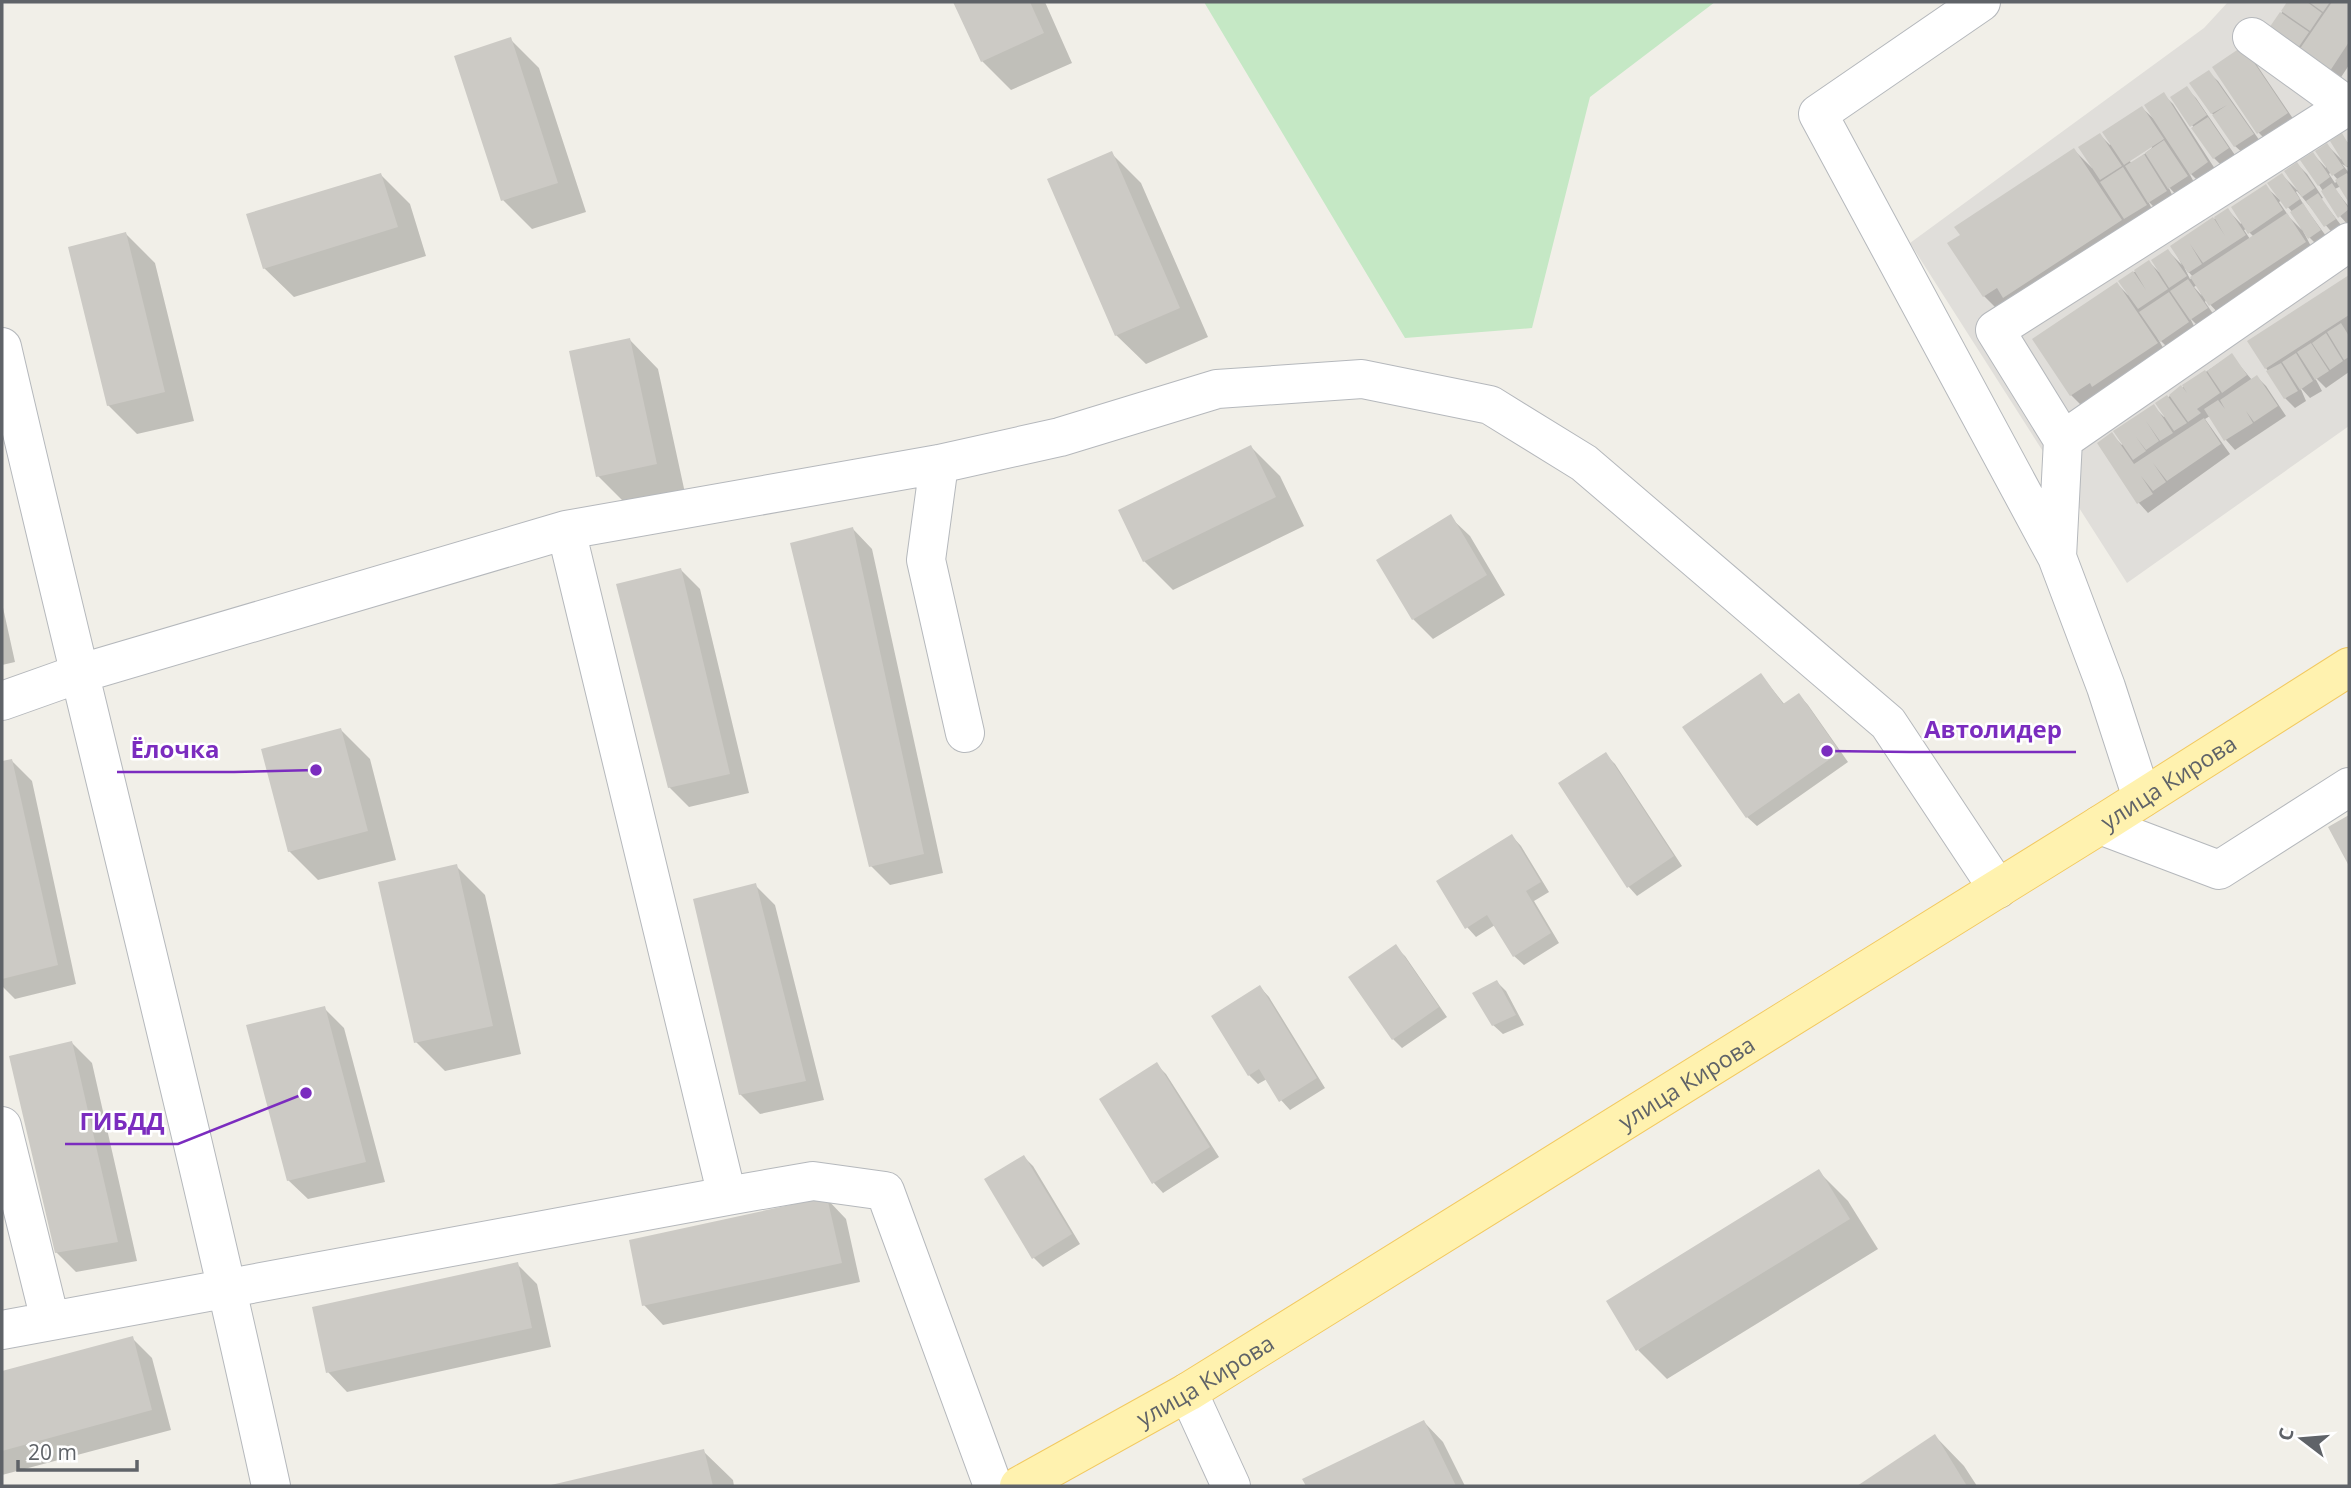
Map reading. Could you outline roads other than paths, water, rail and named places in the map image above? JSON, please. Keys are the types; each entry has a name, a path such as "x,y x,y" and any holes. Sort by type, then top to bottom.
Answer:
{"main road":[{"name":"улица Кирова","path":"1019,1486 1188,1392 1998,889 2349,667"}],"lane":[{"path":"1980,2 1818,114 2057,557 2106,687 2142,798"},
{"path":"2057,557 2063,440 1995,330 2349,106 2252,37"},
{"path":"2063,440 2349,242"},
{"path":"2,347 78,674 228,1288 271,1486"},
{"path":"2,701 78,674 566,530 939,464 1060,437 1217,390 1362,379 1490,405 1584,463 1888,723 1998,889"},
{"path":"939,464 926,560 965,733"},
{"path":"566,530 727,1196"},
{"path":"2100,825 2219,870 2349,787"},
{"path":"2,1126 50,1320"},
{"path":"2,1330 813,1181 885,1191 993,1486"},
{"path":"1188,1392 1231,1486"}],"place":[{"name":"Автолидер","path":"1827,751"},
{"name":"Ёлочка","path":"316,770"},
{"name":"ГИБДД","path":"306,1093"}]}
